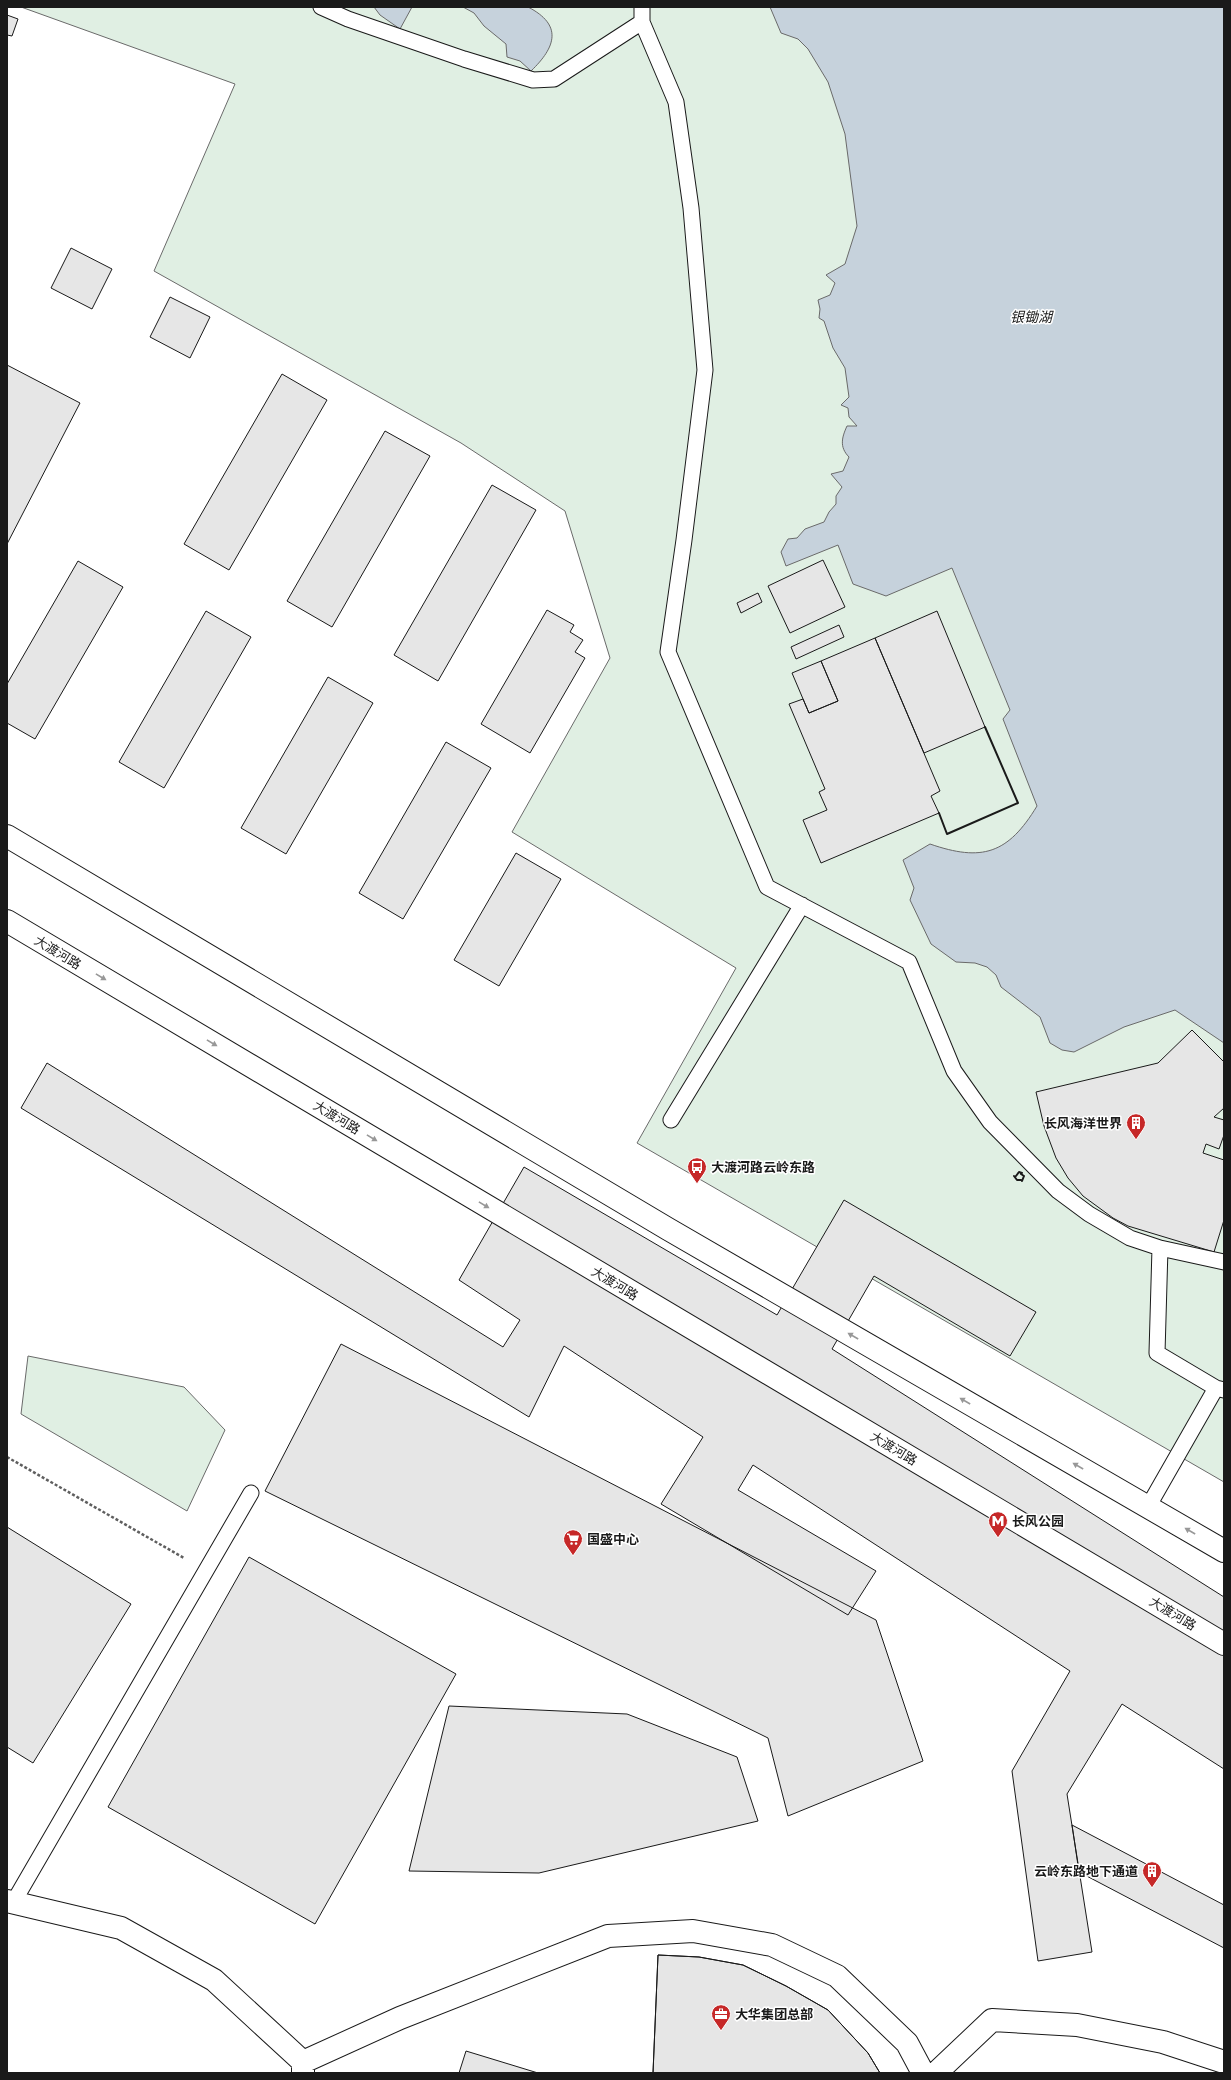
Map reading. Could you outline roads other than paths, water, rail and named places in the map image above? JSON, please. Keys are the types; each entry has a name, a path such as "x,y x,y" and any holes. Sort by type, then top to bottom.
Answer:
{"main road":[{"path":"7,836 668,1229 1224,1551"},
{"name":"大渡河路","path":"7,921 1224,1644"},
{"path":"10,1902 121,1928 214,1980 303,2067 400,2018 608,1936 693,1931 772,1945 837,1976 907,2043 923,2073"},
{"path":"936,2073 992,2020 1077,2025 1163,2042 1224,2062"}],"lane":[{"path":"321,7 348,19 464,59 533,80 554,79 642,22"},
{"path":"642,7 642,22 676,102 691,208 705,370 684,540 668,652 767,887 909,962 954,1071 990,1122 1058,1192 1089,1214 1130,1238 1160,1248 1224,1262"},
{"path":"671,1120 802,905"},
{"path":"1148,1507 1220,1389 1157,1353 1160,1248"},
{"path":"10,1902 251,1493"}],"water":[{"path":"374,7 412,7 400,29 380,15"},
{"path":"463,7 528,7 547,21 551,29 552,37 550,45 546,53 531,71 520,61 507,57 506,44 484,26 474,13"},
{"name":"银锄湖","path":"770,7 1224,7 1224,1043 1175,1010 1124,1027 1074,1052 1062,1050 1050,1043 1040,1017 1001,987 996,975 987,967 975,963 956,962 931,944 910,900 914,888 903,860 930,844 948,850 965,852 979,853 992,850 1004,844 1015,835 1037,806 1003,719 1010,710 952,568 886,596 853,584 838,545 786,566 781,552 788,539 797,538 805,529 824,522 829,512 836,504 836,496 842,487 831,474 843,471 849,457 842,442 844,434 847,426 857,426 849,417 848,408 841,405 849,397 845,368 833,348 824,321 819,318 820,309 818,300 830,295 835,283 826,275 845,264 857,226 845,134 828,82 808,49 798,39 781,33"}],"place":[{"name":"长风海洋世界","path":"1136,1140"},
{"name":"大渡河路云岭东路","path":"697,1184"},
{"name":"长风公园","path":"998,1538"},
{"name":"国盛中心","path":"573,1556"},
{"name":"云岭东路地下通道","path":"1152,1888"},
{"name":"大华集团总部","path":"721,2031"}]}
